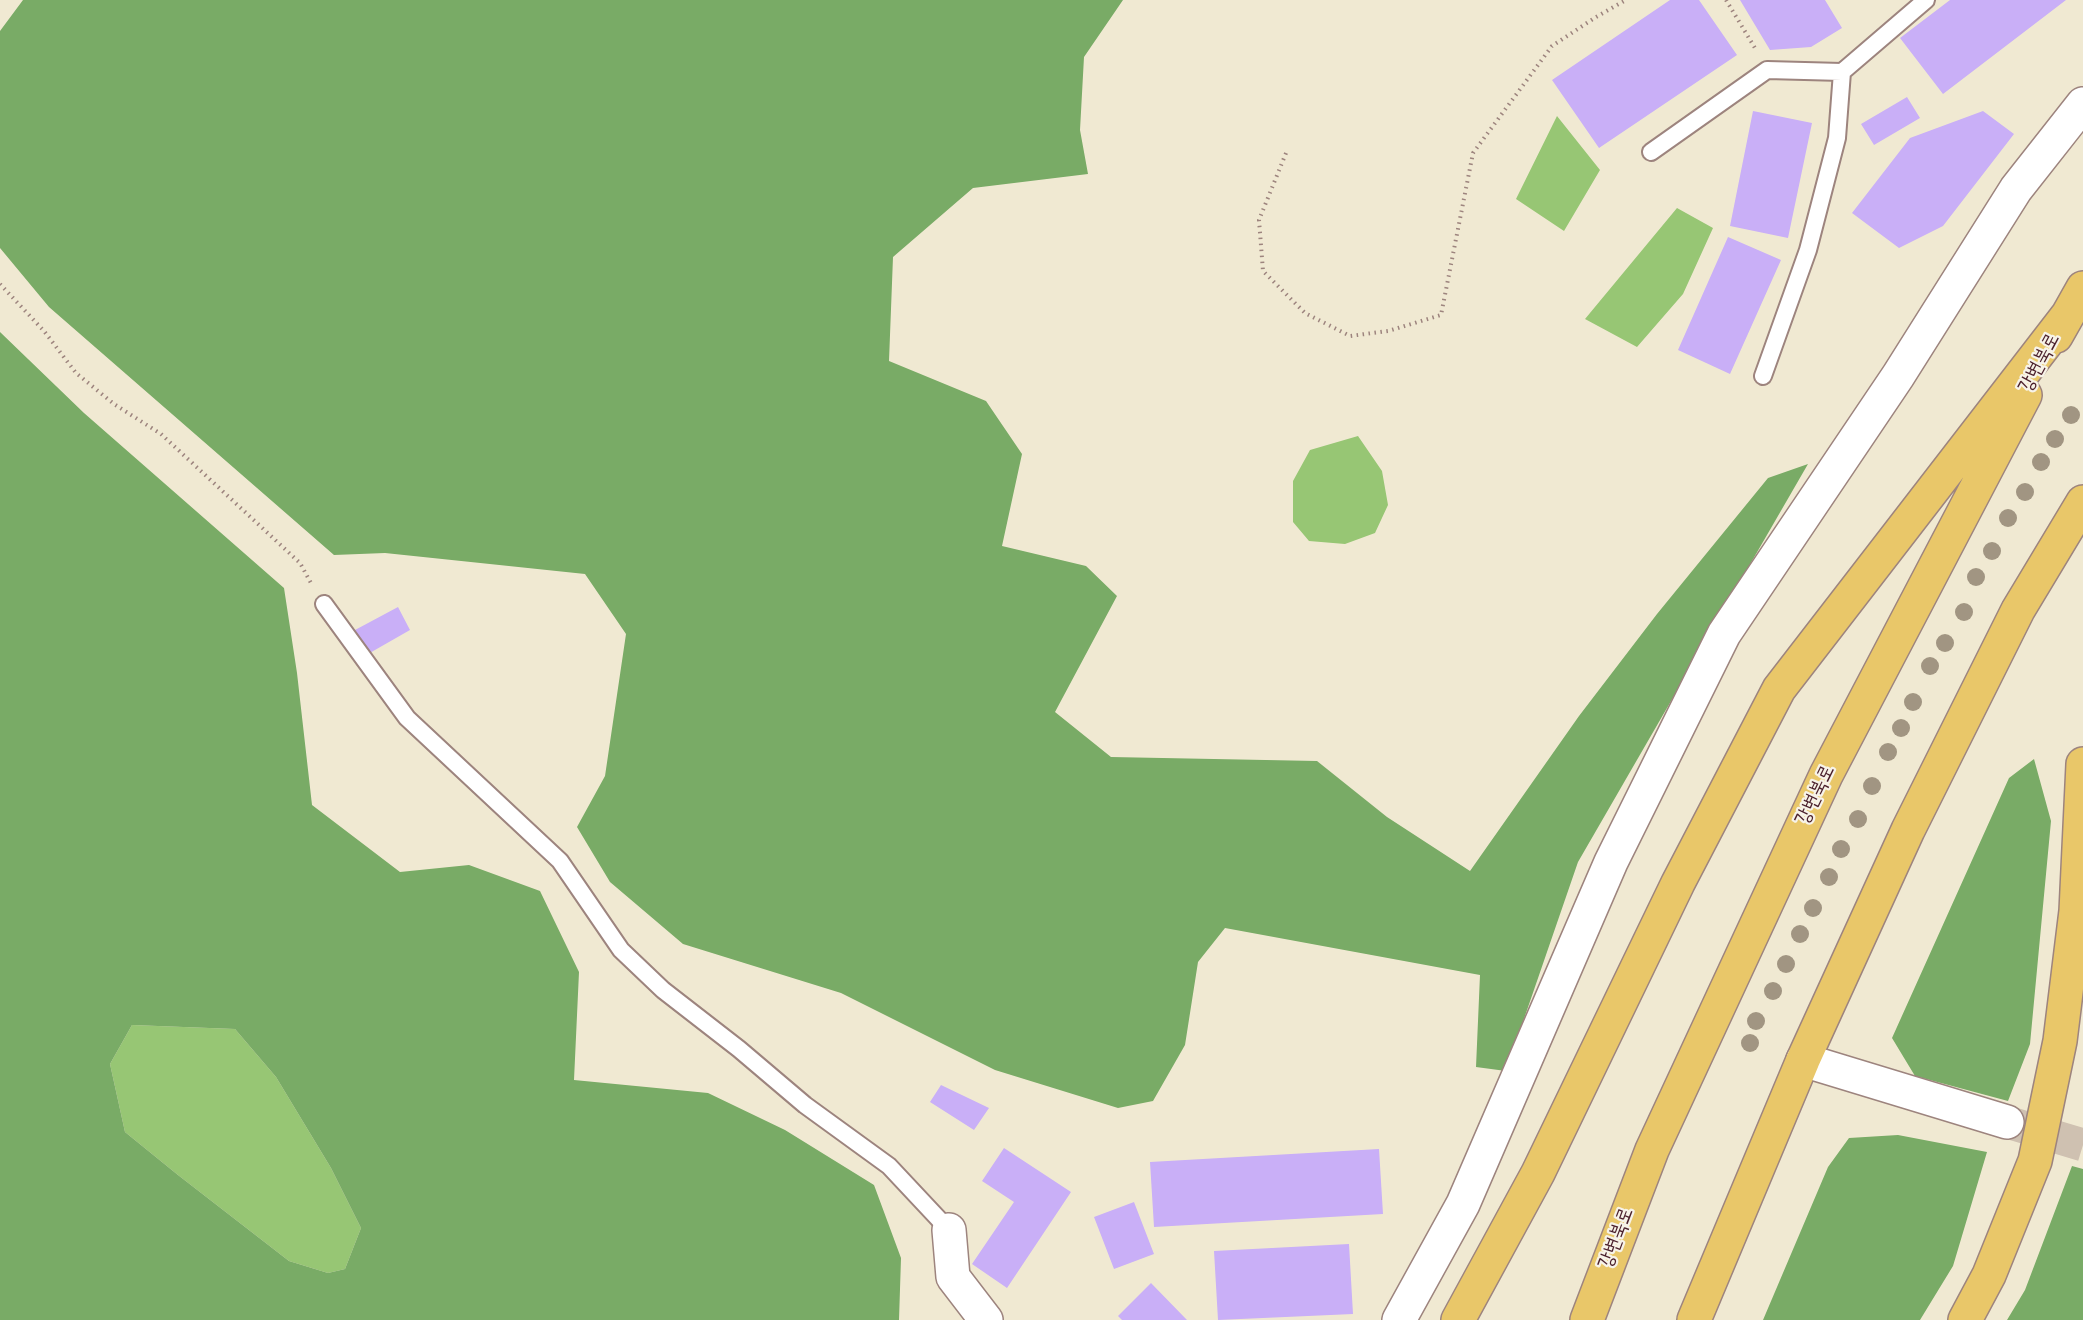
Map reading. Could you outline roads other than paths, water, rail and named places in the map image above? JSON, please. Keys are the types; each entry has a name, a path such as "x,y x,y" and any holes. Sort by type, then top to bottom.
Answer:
{"highway":[{"path":"1458,1320 1538,1173 1678,883 1779,689 2075,302"},
{"name":"강변북로","path":"1587,1320 1652,1150 1826,775 2075,302"},
{"path":"1694,1320 1803,1060 1908,830 2018,610 2083,502"},
{"path":"1965,1320 1989,1275 2035,1161 2060,1041 2076,912 2083,764"}],"street":[{"path":"1399,1320 1463,1204 1611,862 1724,634 1898,376 2016,189 2083,104"},
{"path":"1803,1060 2007,1122"},
{"path":"949,1230 953,1277 986,1320"}],"lane":[{"path":"1651,152 1767,70 1842,72 1926,0"},
{"path":"1763,376 1808,250 1832,160 1837,138 1842,72"},
{"path":"324,604 407,718 560,861 621,950 663,990 739,1049 805,1105 889,1166 949,1230"}],"tunnel":[{"path":"2007,1122 2083,1145"}]}
